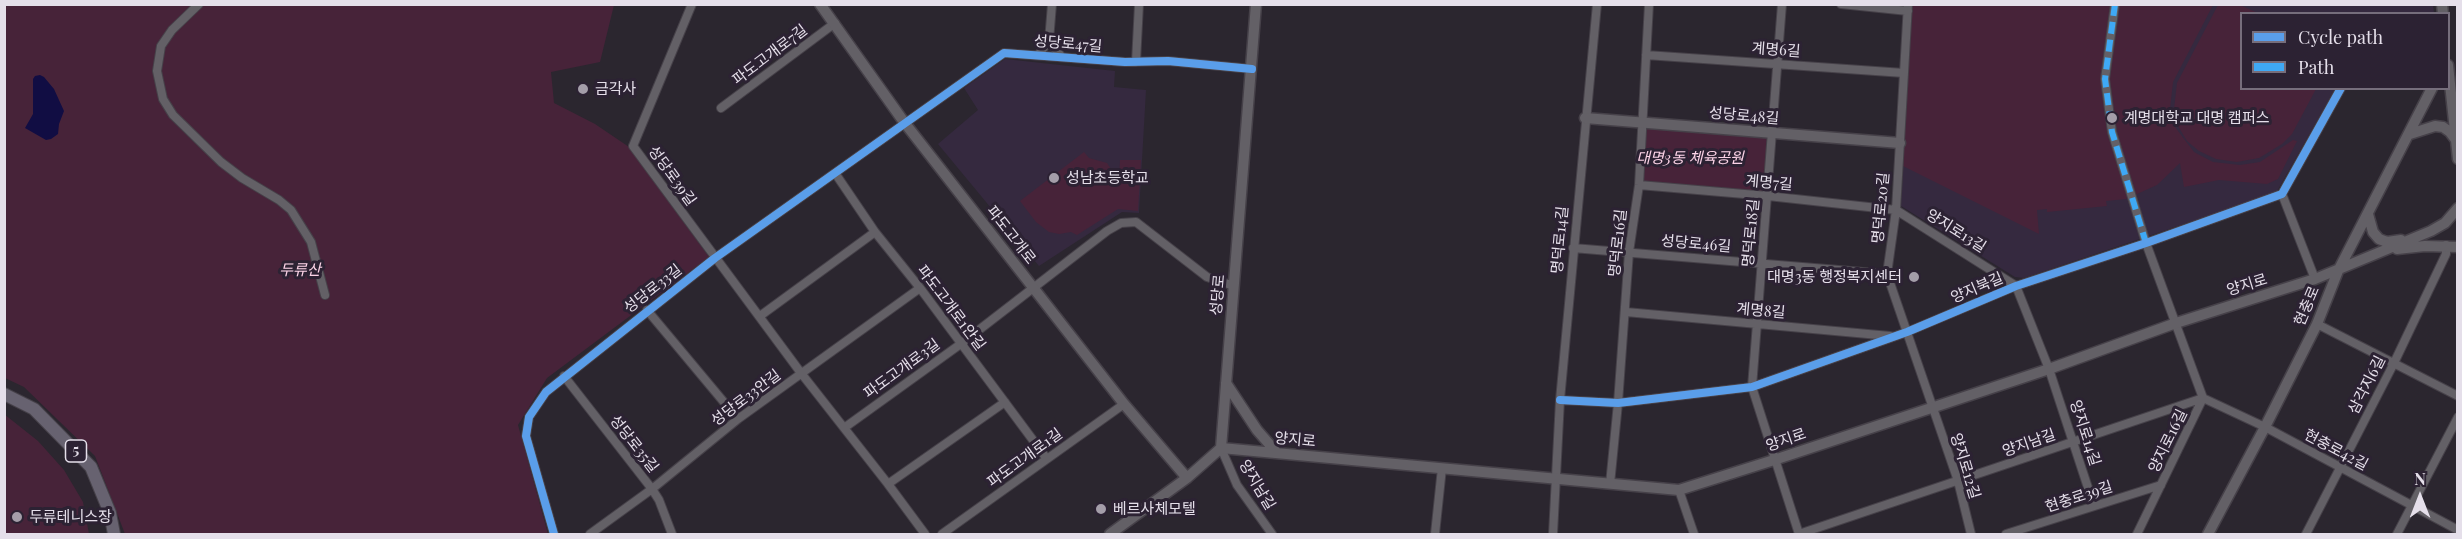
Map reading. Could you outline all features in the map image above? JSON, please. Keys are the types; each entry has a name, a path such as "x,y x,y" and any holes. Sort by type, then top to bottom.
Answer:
{"main road":[{"name":"파도고개로","path":"820,4 904,122 1124,404 1187,478"},
{"name":"성당로","path":"1221,448 1256,4"},
{"path":"2450,75 2455,99 2457,159"},
{"name":"현충로","path":"2208,534 2317,324 2338,271 2431,90"},
{"name":"성당로48길","path":"1585,118 1900,143"},
{"path":"2410,134 2434,126 2443,127 2456,141"},
{"name":"양지로","path":"1221,448 1679,489 1774,460 2049,369 2176,323 2338,271 2445,223 2457,208"},
{"path":"2368,214 2373,232 2379,239 2387,242 2410,239"},
{"path":"2390,249 2452,246"},
{"path":"1226,383 1257,430 1277,453"},
{"name":"5","path":"4,394 34,409 91,467 110,513 114,534"},
{"path":"1110,534 1187,478 1221,448"}],"street":[{"path":"199,4 172,30 161,46 157,71 164,99 172,115 221,162 291,210 310,242 325,295"},
{"name":"성당로39길","path":"692,4 633,146 801,374 925,534"},
{"path":"1038,55 1049,41 1052,4"},
{"path":"1136,62 1139,4"},
{"name":"명덕로14길","path":"1553,534 1560,400 1597,4"},
{"name":"명덕로16길","path":"1610,484 1626,312 1629,252 1639,185 1649,4"},
{"name":"명덕로18길","path":"1782,4 1752,387 1799,534"},
{"path":"1841,4 1908,8"},
{"path":"2115,4 2106,64 2112,132 2146,243 2176,323"},
{"name":"명덕로20길","path":"1908,8 1896,210 1887,274 1932,406"},
{"name":"파도고개로7길","path":"721,108 835,23"},
{"path":"1049,41 1061,56"},
{"name":"성당로47길","path":"904,122 1004,53 1136,62 1168,61 1252,69"},
{"name":"계명6길","path":"1646,54 1904,73"},
{"path":"2315,279 2282,194 2339,90"},
{"name":"성당로33길","path":"554,534 529,449 526,426 536,404 564,376 647,310 715,258 904,122"},
{"name":"파도고개로1안길","path":"834,173 875,232 962,343 1047,459"},
{"name":"계명7길","path":"1639,185 1768,195 1896,210"},
{"name":"양지북길","path":"1560,400 1618,403 1752,387 1895,337 2016,286 2146,243 2282,194"},
{"name":"양지로13길","path":"1896,210 2016,286"},
{"name":"파도고개로3길","path":"844,429 1034,289 1107,231 1130,221 1136,222 1207,277 1234,286"},
{"path":"760,316 875,232"},
{"name":"삼각지6길","path":"2306,534 2452,246"},
{"name":"성당로46길","path":"1573,248 1887,274"},
{"path":"2016,286 2049,369"},
{"name":"성당로33안길","path":"590,534 652,489 738,420 920,288"},
{"name":"성당로33길","path":"647,310 738,420"},
{"name":"계명8길","path":"1626,312 1895,337"},
{"name":"양지로16길","path":"2137,534 2204,398 2176,323"},
{"path":"2317,324 2457,396"},
{"name":"양지로14길","path":"2049,369 2094,506"},
{"name":"성당로35길","path":"564,376 652,489 659,500 672,534"},
{"path":"2204,398 2265,427"},
{"name":"양지남길","path":"1799,534 2204,398"},
{"path":"888,484 1005,402"},
{"name":"파도고개로1길","path":"942,534 1124,404"},
{"name":"양지로12길","path":"1932,406 1958,482 1971,534"},
{"path":"2397,534 2457,417"},
{"name":"현충로42길","path":"2265,427 2457,530"},
{"name":"양지남길","path":"1221,448 1237,485 1272,534"},
{"path":"1435,534 1442,468"},
{"name":"현충로39길","path":"2006,534 2161,485"},
{"path":"1679,489 1694,534"}],"shaded area":[{"name":"계명대학교 대명 캠퍼스","path":"1913,5 2433,5 2434,12 2240,12 2240,90 2334,90 2276,193 2024,278 2015,277 1901,206"},
{"name":"성남초등학교","path":"1005,59 1115,71 1114,87 1146,90 1139,213 1122,212 1039,266 938,144 978,110 964,88"},
{"path":"40,75 54,89 64,111 58,134 46,140 25,128 33,114 33,79"}],"green space":[{"name":"두류산","path":"5,5 614,5 600,62 551,72 554,103 595,124 629,147 709,257 547,378 518,425 548,534 125,534 95,456 24,387 5,378"},
{"name":"계명대학교 대명 캠퍼스","path":"1908,5 2213,5 2173,82 2170,109 2175,127 2194,152 2213,162 2240,165 2260,162 2293,140 2297,141 2278,179 2267,184 2219,180 2184,187 2180,163 2157,185 2126,199 2106,201 2107,206 2047,212 2047,209 2037,210 2039,234 1899,164"},
{"path":"2218,5 2240,5 2256,12 2240,12 2240,90 2315,90 2292,134 2282,144 2259,158 2237,162 2216,159 2199,151 2187,141 2178,126 2174,109 2177,83"},
{"name":"대명3동 체육공원","path":"1641,122 1773,134 1768,196 1639,185"},
{"path":"1084,152 1089,158 1107,163 1119,178 1120,160 1141,160 1138,211 1118,209 1077,235 1071,232 1059,234 1049,232 1036,222 1020,201"},
{"path":"4,414 38,441 64,470 83,502 89,534 5,534"}],"marked path":[{"path":"2115,4 2105,79 2112,132 2146,243"}],"cycle path":[{"path":"554,534 526,436 529,417 546,392 715,258 1004,53 1125,62 1168,61 1252,69"},
{"path":"1560,400 1618,403 1752,387 1907,332 2016,286 2146,243 2282,194 2340,90"}],"place":[{"name":"금각사","path":"583,89"},
{"name":"계명대학교 대명 캠퍼스","path":"2112,118"},
{"name":"성남초등학교","path":"1054,178"},
{"name":"대명3동 행정복지센터","path":"1914,277"},
{"name":"베르사체모텔","path":"1101,509"},
{"name":"두류테니스장","path":"17,517"}]}
